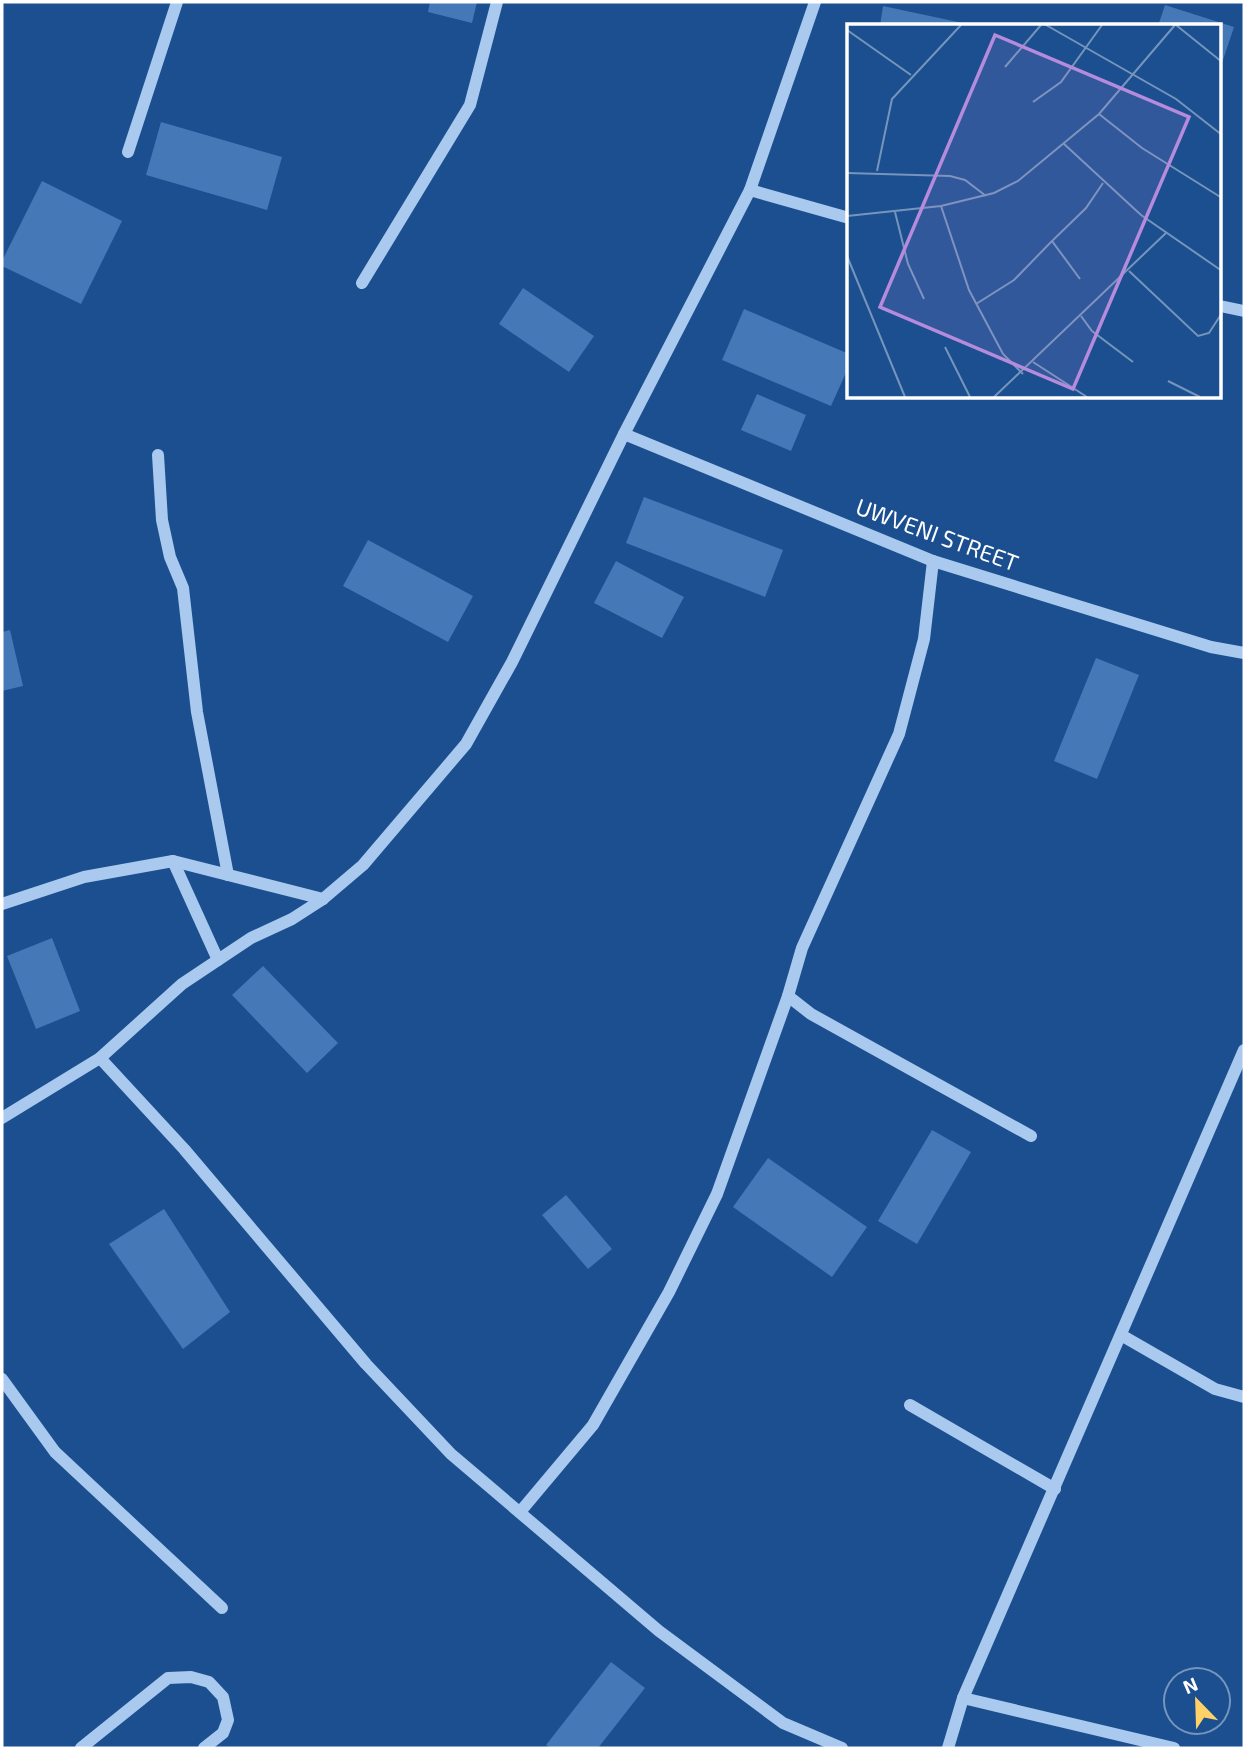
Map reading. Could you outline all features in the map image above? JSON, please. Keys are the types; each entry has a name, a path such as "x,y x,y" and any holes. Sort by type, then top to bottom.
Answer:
{"street":[{"path":"128,152 177,2"},
{"path":"362,283 470,105 497,2"},
{"path":"2,1118 100,1058 183,984 218,960 251,938 292,919 323,899 363,865 466,744 512,662 624,434 750,190 815,2"},
{"path":"750,190 847,217"},
{"path":"1222,306 1244,311"},
{"name":"UWVENI STREET","path":"624,434 933,561 1211,647 1244,653"},
{"path":"158,456 162,520 170,557 183,588 197,712 228,875"},
{"path":"520,1512 593,1424 669,1292 717,1194 788,996 802,948 899,734 924,639 933,561"},
{"path":"2,904 84,877 173,861 323,899"},
{"path":"173,861 218,960"},
{"path":"788,996 811,1014 1031,1136"},
{"path":"948,1748 964,1698 1244,1050"},
{"path":"100,1058 184,1149 366,1364 451,1454 659,1631 783,1723 842,1748"},
{"path":"1121,1335 1215,1389 1244,1397"},
{"path":"2,1379 55,1452 222,1608"},
{"path":"910,1405 1055,1489"},
{"path":"81,1748 168,1678 191,1677 209,1682 223,1697 228,1720 223,1733 204,1748"},
{"path":"964,1698 1174,1748"}],"building":[{"path":"430,2 477,2 472,23 428,12"},
{"path":"1165,5 1234,27 1222,63 1222,24 1159,24"},
{"path":"883,6 967,24 880,24"},
{"path":"161,122 282,157 267,210 146,175"},
{"path":"42,181 122,221 81,304 2,266 2,261"},
{"path":"523,288 594,336 569,372 499,324"},
{"path":"744,309 847,353 847,370 831,406 722,360"},
{"path":"757,394 806,415 791,451 741,430"},
{"path":"644,497 783,550 765,597 626,543"},
{"path":"368,540 473,596 448,642 343,586"},
{"path":"616,561 684,597 662,638 594,603"},
{"path":"10,630 23,686 2,691 2,632"},
{"path":"1096,658 1139,675 1097,779 1054,761"},
{"path":"52,938 80,1011 36,1029 7,956"},
{"path":"263,966 338,1043 307,1073 232,995"},
{"path":"932,1130 971,1152 917,1244 878,1221"},
{"path":"768,1158 867,1227 832,1277 733,1207"},
{"path":"566,1195 612,1249 588,1269 542,1215"},
{"path":"164,1209 230,1312 183,1349 109,1244"},
{"path":"611,1662 645,1688 598,1748 551,1748 546,1745"}]}
